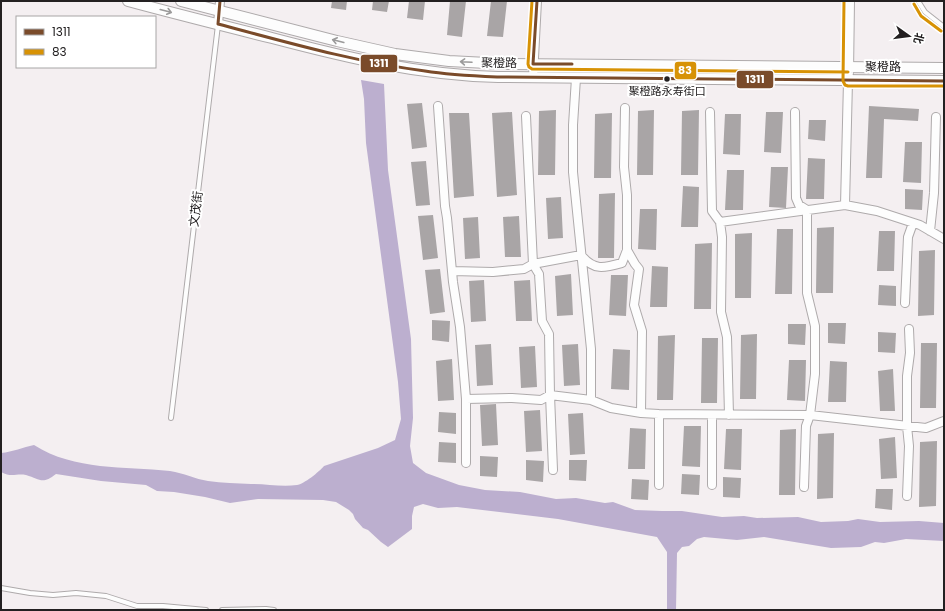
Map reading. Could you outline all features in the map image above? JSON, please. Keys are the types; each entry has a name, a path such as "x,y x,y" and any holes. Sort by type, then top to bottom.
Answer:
{"street":[{"name":"聚橙路","path":"128,1 336,55 406,69 448,74 576,78 944,82"},
{"name":"聚橙路","path":"181,1 220,6 337,41 395,54 449,61 533,64 944,68"},
{"path":"533,77 537,1"},
{"path":"845,205 849,1"},
{"name":"文茂街","path":"218,24 220,6"},
{"path":"576,78 573,125 573,172 591,349 591,400"},
{"path":"438,106 445,206 460,327 466,399 466,463"},
{"path":"581,255 588,264 604,267 622,262 627,250 627,194 624,167 625,108"},
{"path":"710,112 712,211 720,222 722,238 721,312 727,337 729,415"},
{"path":"795,112 796,198 799,204 807,210"},
{"path":"526,116 533,264 539,274 542,321 549,334 553,470"},
{"path":"930,231 934,193 936,117"},
{"path":"720,222 845,205 877,211 913,223 944,239"},
{"path":"804,487 806,426 810,415 815,374 815,326 807,293 807,210"},
{"path":"906,303 908,237 913,223"},
{"path":"627,250 639,269 634,305 642,331 640,413"},
{"path":"452,271 493,272 524,269 533,264 581,255"},
{"path":"907,496 910,446 907,426 907,376 910,353 909,329"},
{"path":"466,399 512,398 541,400 550,395 591,400 611,408 640,413 810,415 926,428 944,421"},
{"path":"659,414 659,485"},
{"path":"712,415 712,485"}],"lane":[{"path":"918,1 925,12 944,27"},
{"name":"文茂街","path":"171,418 218,24"},
{"path":"1,588 52,595 76,592 106,596 137,606 163,606 206,610"},
{"path":"222,610 274,610"}],"shaded area":[{"path":"361,80 384,84 388,170 411,339 413,418 410,446 413,463 426,473 459,485 485,490 520,492 556,499 576,498 605,503 613,502 635,510 682,511 722,517 798,517 821,522 858,519 880,522 919,521 944,523 944,541 906,539 884,543 875,542 861,547 831,548 764,537 737,540 704,537 697,539 689,546 682,547 677,553 676,610 667,610 667,552 657,537 558,519 457,507 438,508 423,504 414,507 412,529 388,547 368,530 363,528 349,510 336,502 323,500 258,499 230,503 205,497 157,491 146,485 101,481 56,474 47,479 41,480 26,475 8,475 1,472 1,453 34,445 66,459 100,466 170,471 213,482 291,486 303,482 324,466 378,448 395,440 401,419 398,382 366,143 364,99"}],"building":[{"path":"332,1 347,1 346,10 331,8"},
{"path":"373,1 389,1 387,12 372,10"},
{"path":"409,1 425,1 423,20 407,18"},
{"path":"450,1 466,1 462,37 447,35"},
{"path":"491,1 507,1 503,37 487,36"},
{"path":"422,103 427,147 412,149 407,104"},
{"path":"869,106 919,109 918,121 884,119 882,178 866,178"},
{"path":"556,110 555,175 538,175 539,111"},
{"path":"654,110 653,175 637,175 638,111"},
{"path":"699,110 698,175 681,175 682,111"},
{"path":"512,112 517,195 497,197 492,113"},
{"path":"766,112 783,112 781,153 764,152"},
{"path":"449,113 469,113 474,196 454,198"},
{"path":"612,113 611,178 594,178 595,114"},
{"path":"725,114 741,114 740,155 723,154"},
{"path":"809,120 826,120 825,141 808,139"},
{"path":"905,142 922,142 921,183 903,182"},
{"path":"808,158 825,159 824,199 806,199"},
{"path":"426,161 430,205 416,206 411,162"},
{"path":"771,167 788,167 786,208 769,207"},
{"path":"727,170 744,170 743,210 725,210"},
{"path":"683,186 699,187 698,227 681,227"},
{"path":"905,189 923,190 922,210 905,209"},
{"path":"615,193 614,258 598,258 599,194"},
{"path":"561,197 563,238 548,239 546,198"},
{"path":"640,209 657,209 656,250 638,249"},
{"path":"433,215 438,258 423,260 418,216"},
{"path":"519,216 521,257 505,257 503,217"},
{"path":"478,217 480,258 465,259 463,218"},
{"path":"834,227 833,293 816,293 817,228"},
{"path":"777,229 793,229 792,294 775,294"},
{"path":"879,231 895,231 894,271 877,271"},
{"path":"752,233 751,298 735,298 735,234"},
{"path":"712,243 711,309 694,309 695,244"},
{"path":"935,250 934,315 918,316 919,251"},
{"path":"652,266 668,267 667,307 650,307"},
{"path":"440,269 445,312 430,314 425,270"},
{"path":"571,274 573,315 557,316 555,276"},
{"path":"611,275 628,275 626,316 609,315"},
{"path":"484,280 486,321 471,322 469,281"},
{"path":"530,280 532,321 516,321 514,281"},
{"path":"879,285 896,286 896,306 878,305"},
{"path":"432,320 450,321 449,342 432,340"},
{"path":"828,323 846,323 845,344 828,343"},
{"path":"788,324 806,324 805,345 788,344"},
{"path":"878,332 896,333 895,353 878,352"},
{"path":"757,334 756,399 740,399 741,335"},
{"path":"675,335 673,400 657,400 658,336"},
{"path":"702,338 718,338 717,403 701,403"},
{"path":"921,343 937,343 936,408 920,408"},
{"path":"491,344 493,385 477,386 475,345"},
{"path":"578,344 580,385 564,386 562,345"},
{"path":"535,346 537,387 521,388 519,347"},
{"path":"613,349 630,350 629,390 611,389"},
{"path":"452,359 454,400 438,401 436,361"},
{"path":"789,360 806,360 805,401 787,400"},
{"path":"830,361 847,362 846,402 828,402"},
{"path":"893,369 895,411 880,411 878,371"},
{"path":"496,404 498,445 482,446 480,405"},
{"path":"540,410 542,451 526,452 524,411"},
{"path":"439,412 456,413 456,434 438,432"},
{"path":"583,413 585,454 570,455 568,414"},
{"path":"684,426 701,426 700,467 682,466"},
{"path":"630,428 646,429 645,469 628,469"},
{"path":"726,429 742,429 741,470 724,469"},
{"path":"796,429 795,495 779,495 780,430"},
{"path":"834,433 833,498 817,499 818,434"},
{"path":"895,437 897,478 881,479 879,439"},
{"path":"937,441 936,506 919,507 920,442"},
{"path":"439,442 456,443 456,463 438,462"},
{"path":"480,456 498,457 497,477 480,476"},
{"path":"526,460 544,461 543,482 526,480"},
{"path":"569,460 587,460 586,481 569,480"},
{"path":"682,474 700,475 699,495 681,494"},
{"path":"723,477 741,478 740,498 723,497"},
{"path":"632,479 649,480 648,500 631,499"},
{"path":"876,489 893,489 892,510 875,508"}],"transit line":[{"name":"1311","path":"220,1 218,24 347,57 399,67 443,73 498,77 944,81"},
{"name":"83","path":"532,1 528,64 532,69 848,72"},
{"name":"1311","path":"537,1 533,64 572,64"},
{"name":"83","path":"844,1 843,81 845,85 944,86"},
{"name":"83","path":"914,4 921,16 941,31"}],"place":[{"name":"聚橙路永寿街口","path":"667,79"}]}
